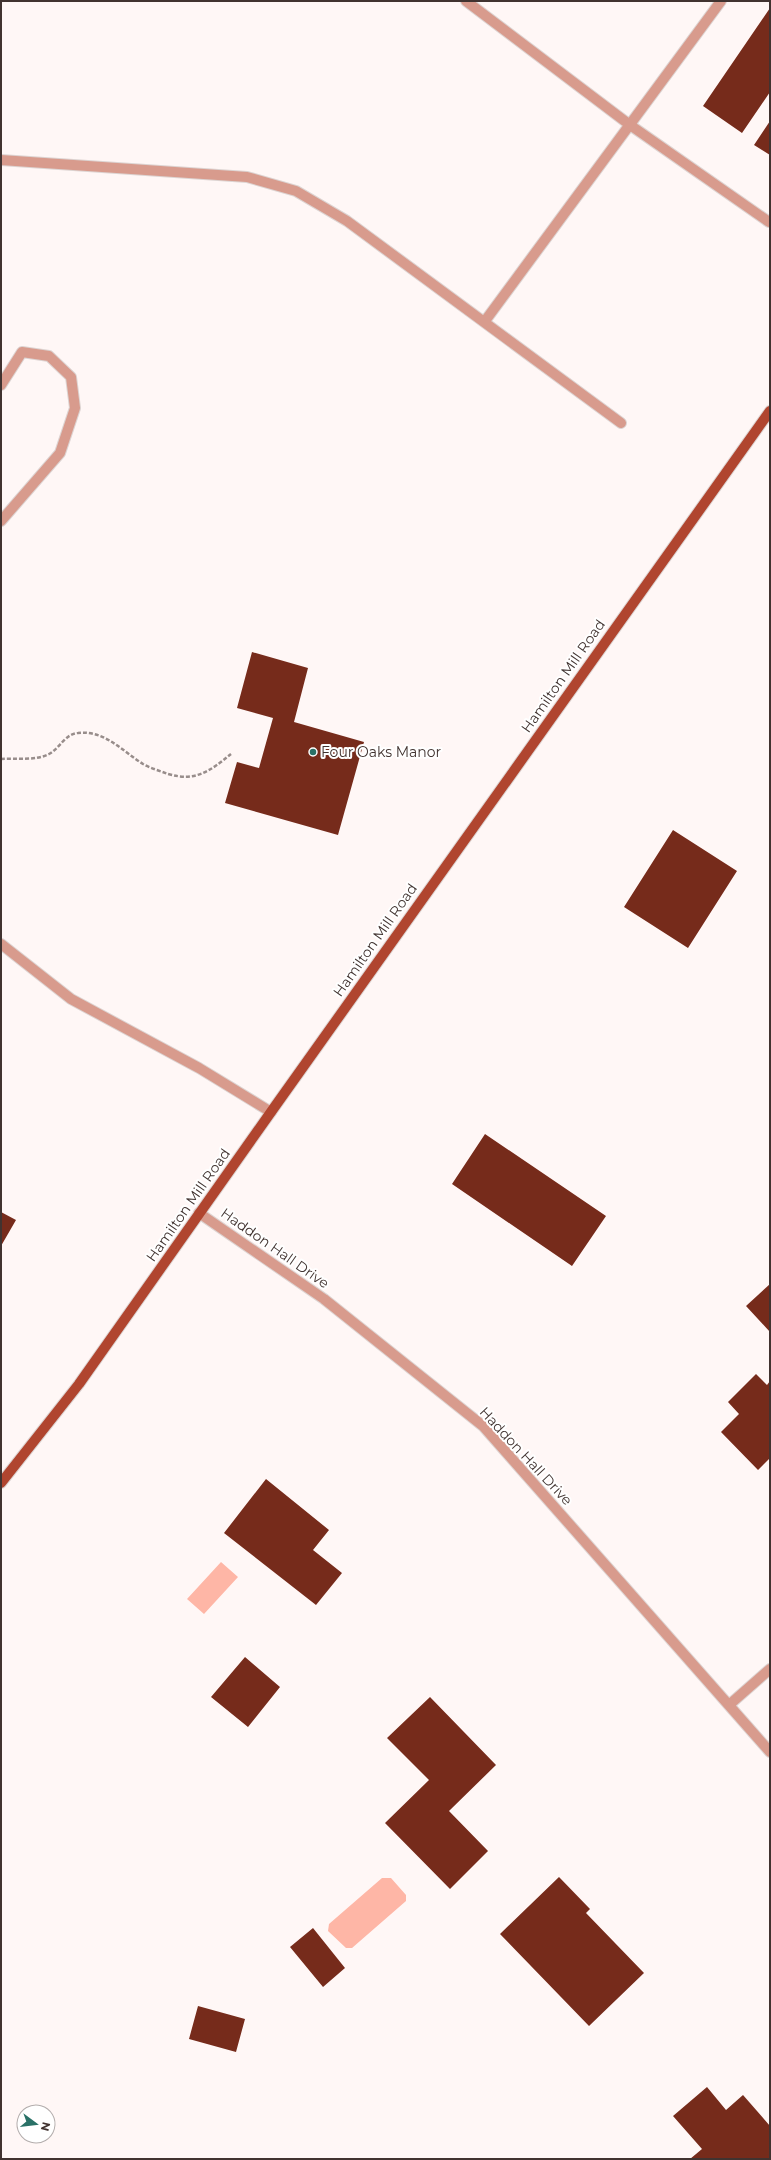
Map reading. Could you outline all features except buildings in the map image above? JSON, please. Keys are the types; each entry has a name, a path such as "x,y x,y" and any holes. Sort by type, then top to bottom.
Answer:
{"main road":[{"name":"Hamilton Mill Road","path":"1,1483 79,1384 770,411"}],"street":[{"path":"466,1 630,125 769,222"},
{"path":"485,321 721,1"},
{"path":"1,160 247,177 296,191 347,221 485,321 621,423"},
{"path":"1,385 22,352 49,356 71,377 75,408 60,453 1,522"},
{"path":"1,944 71,999 199,1068 271,1112"},
{"name":"Haddon Hall Drive","path":"199,1213 324,1299 483,1426 770,1752"},
{"path":"729,1705 770,1669"}],"path":[{"path":"1,759 40,758 50,754 68,736 78,733 90,733 109,739 143,764 179,777 188,778 199,775 215,767 231,754"}],"shaded area":[{"path":"221,1562 238,1577 204,1614 187,1599"},
{"path":"382,1878 391,1878 406,1895 406,1901 352,1948 346,1948 328,1931 329,1924"}],"place":[{"name":"Four Oaks Manor","path":"313,752"}]}
